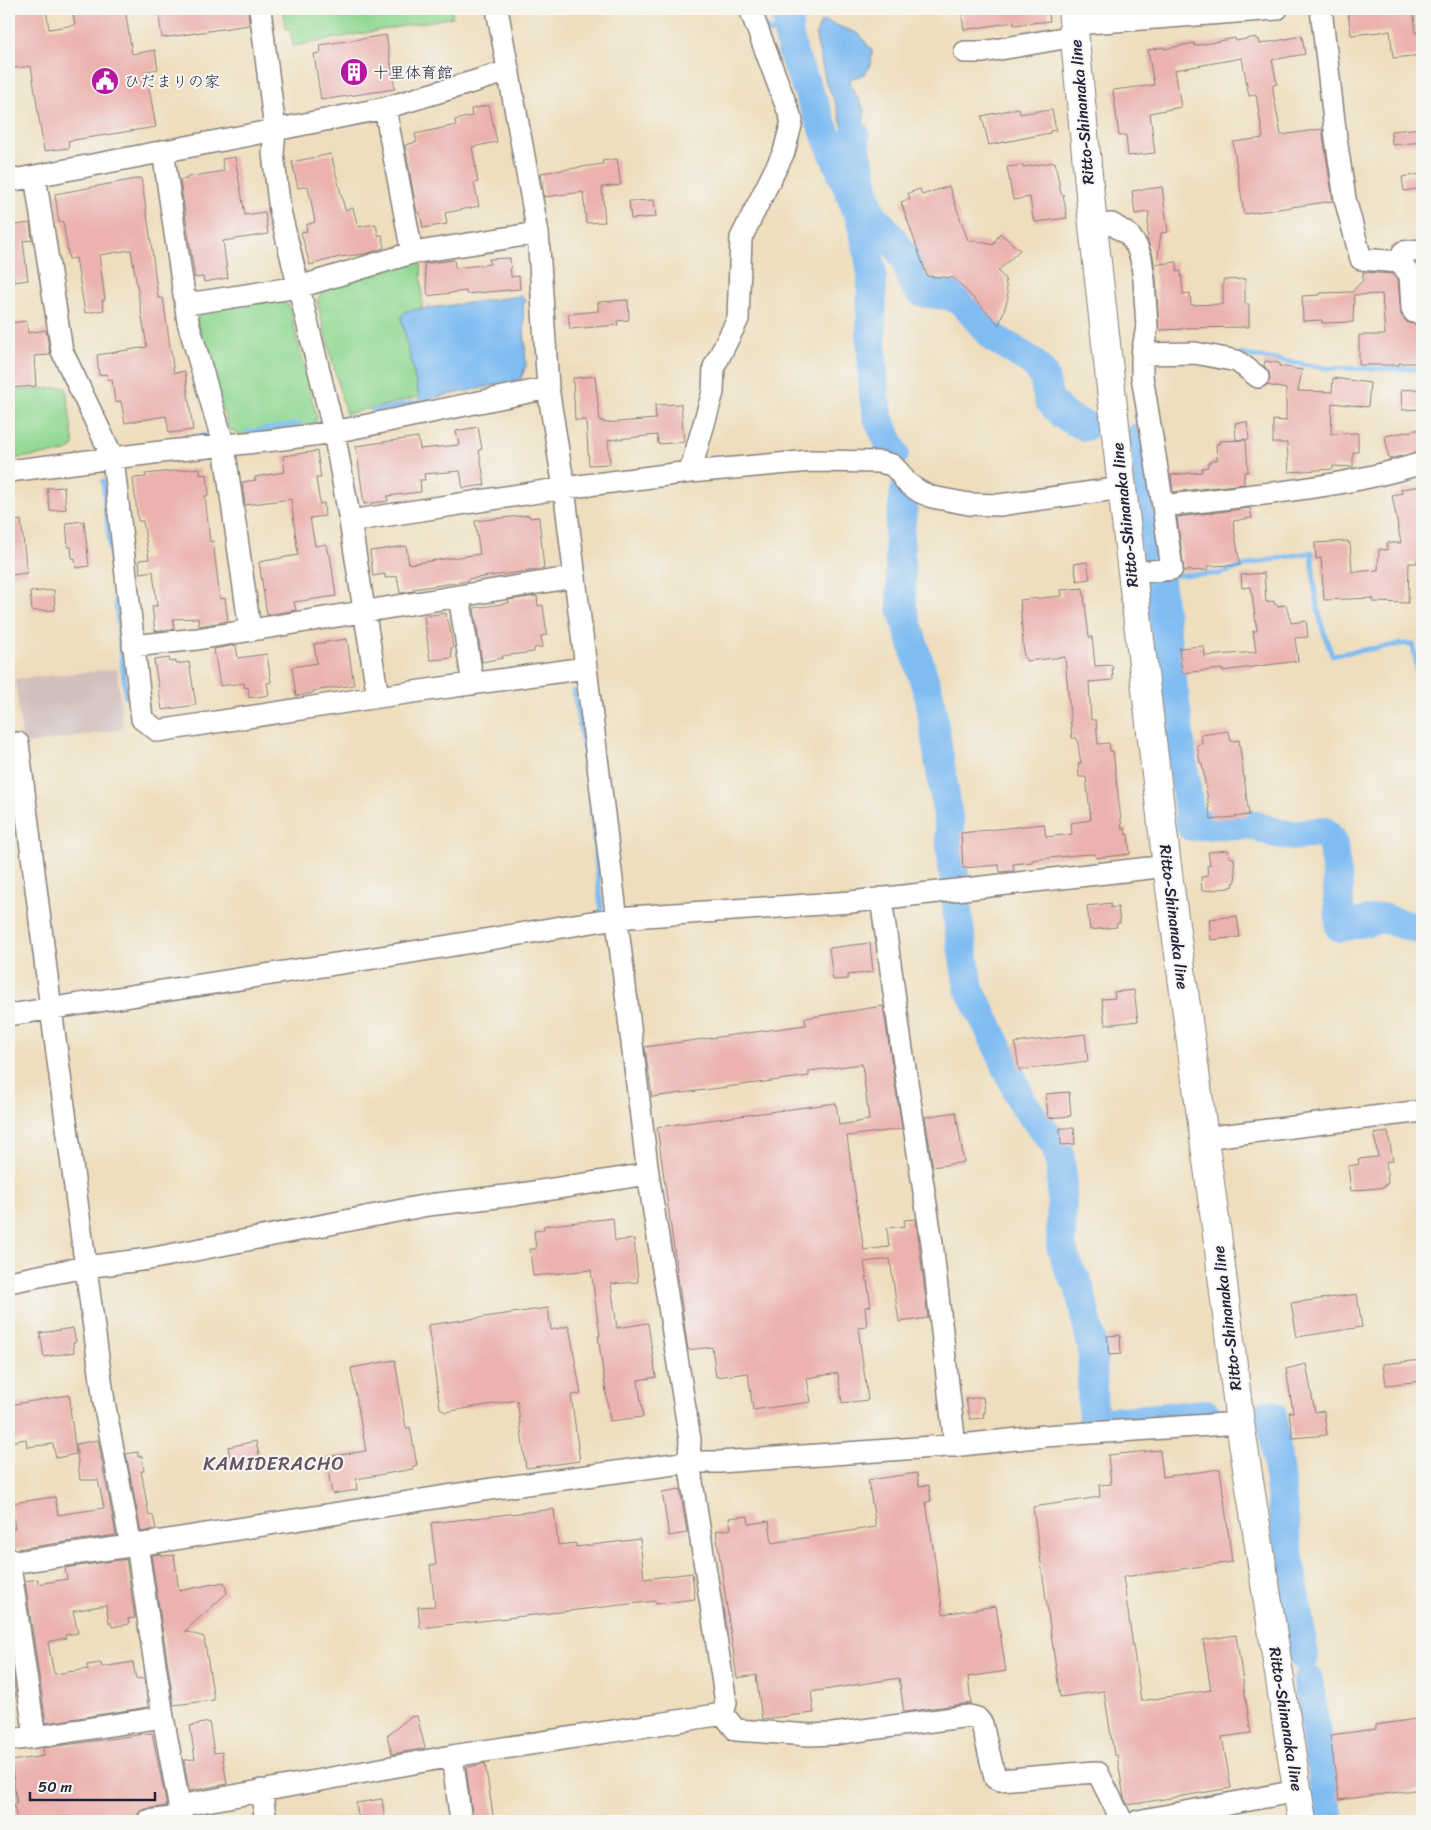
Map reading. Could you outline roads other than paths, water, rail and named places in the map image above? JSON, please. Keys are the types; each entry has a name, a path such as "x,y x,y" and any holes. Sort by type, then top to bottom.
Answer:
{"main road":[{"name":"Ritto-Shinanaka line","path":"1073,23 1092,226 1168,866 1240,1423 1302,1821"}],"street":[{"path":"260,9 275,130 273,153 280,211 334,432 378,697"},
{"path":"496,9 538,233 548,388 564,488 648,1174 690,1440 689,1462 726,1703 723,1714"},
{"path":"690,472 713,392 714,367 738,319 741,238 784,152 792,121 750,9"},
{"path":"964,52 983,52 1073,23 1168,13 1271,9"},
{"path":"1321,9 1345,199 1361,259 1400,262 1410,275 1412,309 1414,312 1422,312"},
{"path":"9,181 385,108 509,71"},
{"path":"385,108 412,253"},
{"path":"163,151 187,304 188,322 224,446 250,630"},
{"path":"35,176 62,351 113,458 142,719 158,730 585,668"},
{"path":"1092,226 1112,224 1129,235 1137,247 1141,258 1144,280 1147,327 1142,354 1142,376 1172,569 1132,573"},
{"path":"187,304 298,287 412,253 538,233"},
{"path":"1142,354 1195,353 1237,361 1258,377"},
{"path":"9,472 334,432 548,388"},
{"path":"350,521 564,488 690,472 811,461 880,462 892,465 900,472 907,483 920,492 932,497 976,504 999,505 1122,488"},
{"path":"1162,506 1334,484 1388,474 1422,463"},
{"path":"133,646 197,639 574,577"},
{"path":"459,596 473,684"},
{"path":"18,744 51,1009 104,1402 134,1545 181,1815"},
{"path":"9,1015 616,918 841,903 1168,866"},
{"path":"881,898 932,1243 955,1446"},
{"path":"1203,1138 1422,1110"},
{"path":"9,1282 148,1259 428,1205 514,1195 648,1174"},
{"path":"9,1563 490,1488 689,1462 719,1462 955,1446 1045,1436 1240,1423"},
{"path":"9,1559 35,1737"},
{"path":"148,1821 181,1815 261,1790 452,1756 723,1714"},
{"path":"723,1714 736,1730 810,1735 833,1734 969,1716 977,1718 982,1724 995,1778 1000,1780 1098,1773 1122,1821"},
{"path":"9,1740 163,1718"},
{"path":"452,1756 461,1821"},
{"path":"261,1790 266,1821"},
{"path":"1138,1821 1297,1791"}],"water":[{"path":"825,21 859,34 872,51 871,63 865,73 850,79 851,86 865,111 861,135 845,134 836,104 826,82 816,35 820,23"},
{"path":"521,296 526,301 523,305 526,366 520,380 433,398 431,403 421,405 401,317 406,311"}],"waterway":[{"path":"789,9 788,32 793,54 860,217 868,249 872,275 871,336 874,396 878,418 894,453"},
{"path":"766,27 768,32 788,32"},
{"path":"855,135 855,144 866,197 872,215 889,234 907,261 911,279 916,287 921,292 951,296 962,301 994,338 1031,361 1043,374 1049,400 1064,416 1085,426"},
{"path":"1241,354 1326,368 1422,369"},
{"path":"372,411 420,402"},
{"path":"248,432 299,424"},
{"path":"179,440 209,435"},
{"path":"1140,437 1144,438 1156,557"},
{"path":"103,481 126,697"},
{"path":"905,491 899,535 902,608 930,699 949,823 959,928 969,988 1000,1051 1023,1104 1055,1144 1060,1158 1062,1180 1061,1246 1068,1267 1079,1286 1093,1351 1093,1418 1097,1423 1206,1414"},
{"path":"1174,575 1219,574 1255,563 1312,552 1317,604 1332,655 1413,644 1422,703"},
{"path":"1158,573 1191,826 1216,824 1253,825 1276,833 1293,836 1323,831 1332,840 1338,884 1340,927 1382,918 1422,930"},
{"path":"574,691 589,781 601,909"},
{"path":"1265,1415 1272,1415 1288,1552 1304,1656"},
{"path":"1308,1680 1329,1821"}],"place":[{"name":"十里体育館","path":"354,72"},
{"name":"ひだまりの家","path":"105,81"}],"district":[{"name":"KAMIDERACHO","path":"274,1463"}]}
